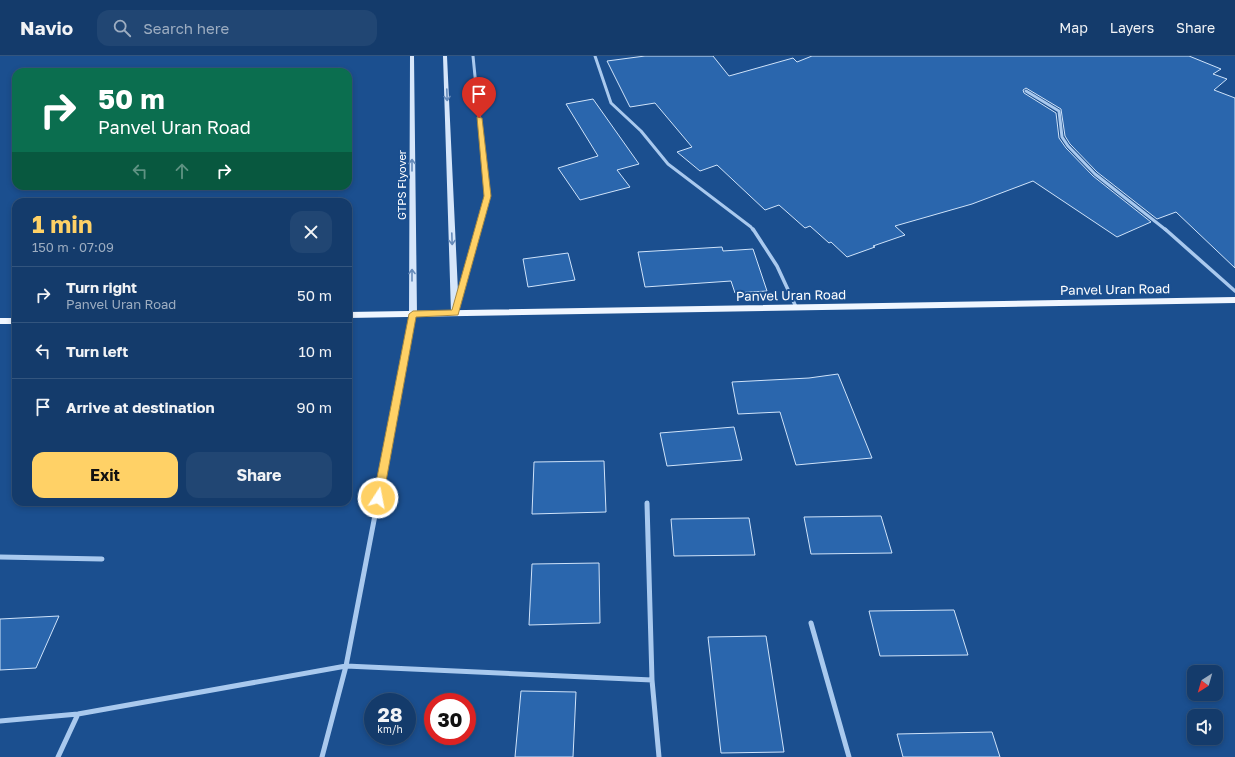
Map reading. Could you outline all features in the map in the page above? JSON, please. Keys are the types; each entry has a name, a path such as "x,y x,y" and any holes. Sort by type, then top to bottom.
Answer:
{"main road":[{"name":"GTPS Flyover","path":"412,56 413,314"},
{"path":"445,56 455,313"},
{"name":"Panvel Uran Road","path":"352,315 1235,300"},
{"path":"0,321 12,321"}],"street":[{"path":"455,313 488,196 473,56"},
{"path":"595,56 611,103 641,131 668,164 751,227 777,266 796,307"},
{"path":"1026,91 1059,111 1062,137 1068,146 1095,174 1179,241 1235,291"},
{"path":"322,757 346,666 413,314"},
{"path":"646,503 652,680 659,757"},
{"path":"0,557 102,559"},
{"path":"811,623 849,757"},
{"path":"0,721 78,714 346,666 652,680"},
{"path":"58,757 78,714"}],"building":[{"path":"645,56 713,56 729,76 793,58 797,62 812,56 1189,56 1221,69 1213,74 1227,79 1214,90 1235,98 1235,268 1176,212 1157,219 1097,172 1070,144 1065,136 1061,109 1026,88 1023,90 1024,93 1056,113 1059,138 1066,148 1093,176 1151,222 1117,237 1033,181 972,204 895,226 905,235 847,257 831,242 829,243 810,226 805,228 779,205 765,210 717,165 700,171 677,152 692,147 655,103 630,107 607,61"},
{"path":"593,99 639,164 617,170 630,187 580,200 558,168 598,156 566,104"},
{"path":"722,247 723,251 753,249 767,291 735,293 731,281 645,287 638,252"},
{"path":"568,253 575,280 528,287 523,259"},
{"path":"838,374 872,458 796,465 780,412 738,414 732,382 809,378"},
{"path":"734,427 742,460 667,466 660,433"},
{"path":"604,461 606,512 532,514 534,462"},
{"path":"881,516 892,553 811,554 804,517"},
{"path":"749,518 755,555 674,556 671,519"},
{"path":"599,563 600,623 529,625 532,564"},
{"path":"954,610 968,655 880,656 869,611"},
{"path":"59,616 36,668 0,670 0,619"},
{"path":"766,636 784,752 721,753 708,637"},
{"path":"521,691 576,692 573,757 515,757"},
{"path":"992,732 1000,757 903,757 897,734"}],"route":[{"path":"378,498 413,314 455,313 488,196 479,118"}]}
